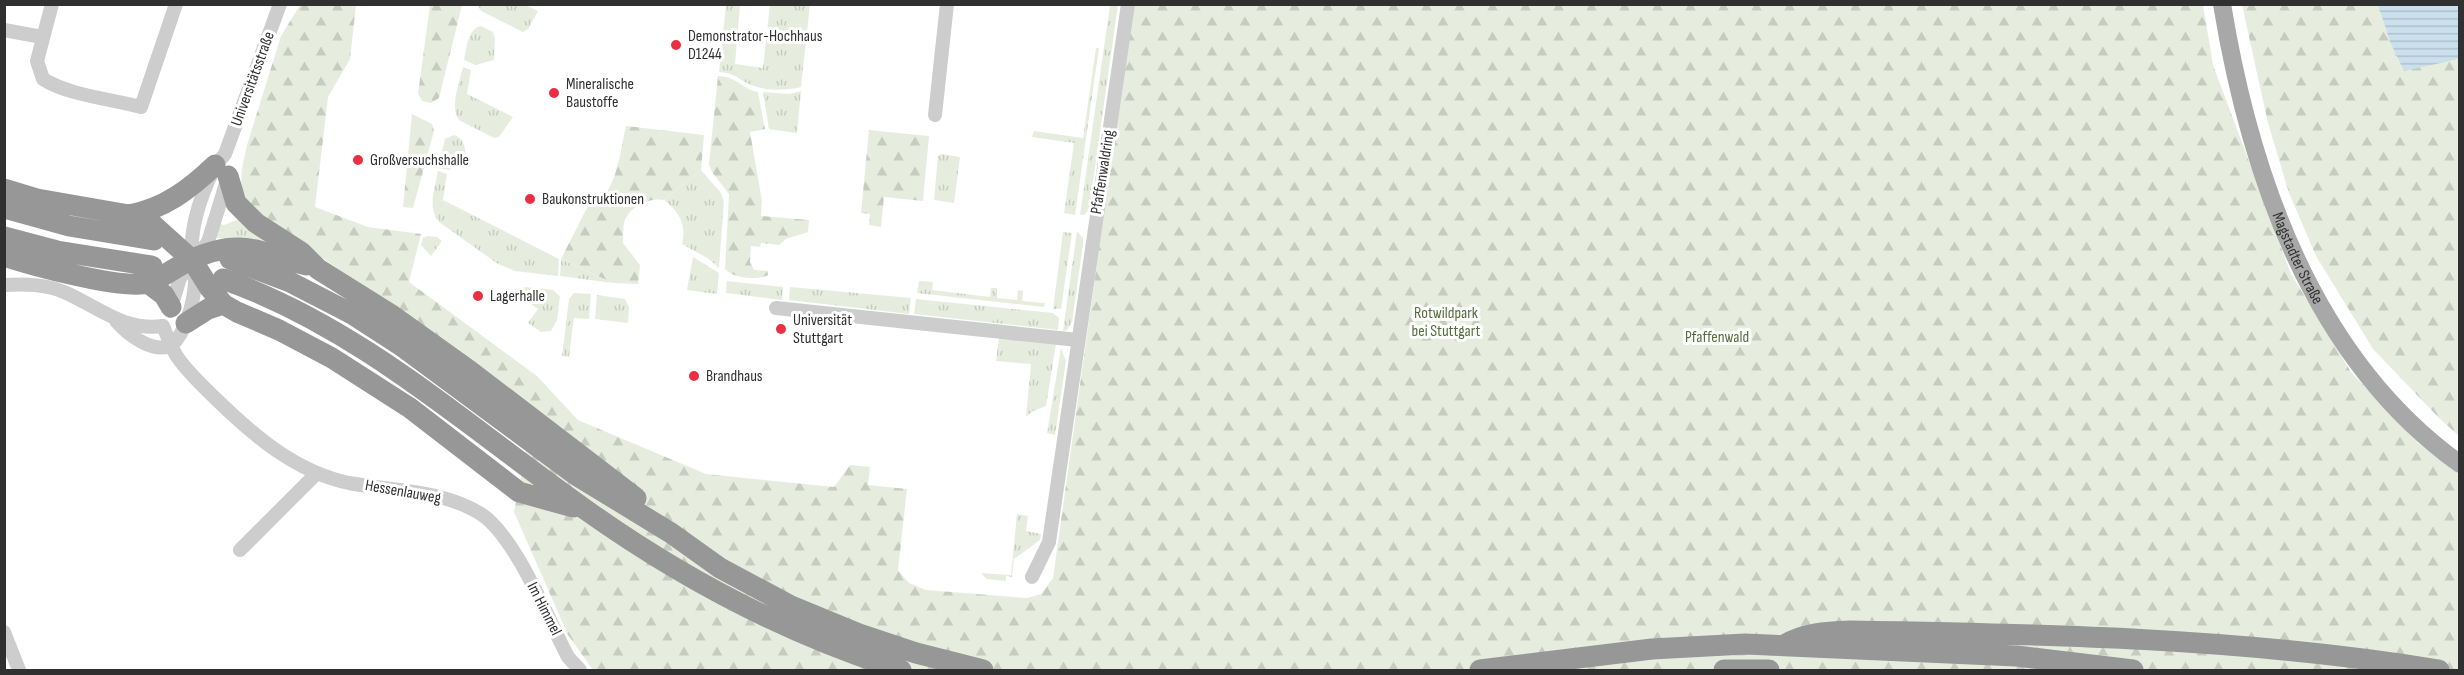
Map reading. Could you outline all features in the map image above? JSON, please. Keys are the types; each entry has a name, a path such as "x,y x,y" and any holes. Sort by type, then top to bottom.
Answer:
{"highway":[{"path":"129,215 140,213 171,200 223,165 232,195 244,212 301,252 318,269 393,316 470,371 653,511 653,523"},
{"path":"4,189 37,199 129,215 151,223 192,260 208,287 223,304 332,358 410,408 519,492 586,510"},
{"path":"4,208 69,226 154,240"},
{"path":"4,216 47,228 69,226"},
{"path":"4,237 150,274 164,295 172,319 223,304"},
{"path":"4,256 111,281 150,274 227,249 249,247 318,269"},
{"path":"901,670 834,647 745,608 638,546 380,358 227,269 290,282 352,314 403,347 576,475 720,568 791,606 859,634 916,653 983,670"},
{"path":"1784,645 1797,637 1822,632 1850,631 2070,637 2201,644 2338,657 2439,670"},
{"path":"1480,670 1698,645 1784,645 2016,656 2133,670"},
{"path":"1724,670 1769,670"}],"main road":[{"name":"Magstadter Straße","path":"2222,4 2236,77 2262,168 2278,215 2315,297 2348,350 2377,387 2414,425 2460,464"}],"street":[{"path":"52,4 37,61 43,79 70,90 141,106 176,4"},
{"name":"Universitätsstraße","path":"172,319 180,278 208,242 223,165 280,4"},
{"path":"935,115 947,4"},
{"name":"Pfaffenwaldring","path":"1032,577 1049,542 1128,4"},
{"path":"4,30 42,37"},
{"name":"Universitätsstraße","path":"172,319 195,281 192,238 197,213 223,165"},
{"path":"4,285 34,284 63,292 116,321 144,327 172,319 178,339 165,348 151,346 124,330 116,321"},
{"path":"776,308 1078,340"},
{"name":"Hessenlauweg","path":"172,319 171,346 191,374 256,436 284,455 316,474 347,482 451,500 481,514 498,529 511,546"},
{"path":"240,550 316,474"},
{"name":"Im Himmel","path":"511,546 565,664 580,670"},
{"path":"4,632 19,670"}],"green space":[{"name":"Pfaffenwald","path":"300,5 356,5 350,59 328,97 315,207 368,227 421,234 409,282 537,376 578,420 706,474 834,487 850,465 870,467 868,485 907,489 898,570 909,583 926,590 1027,598 1041,594 1053,578 1133,5 2203,5 2213,65 2291,274 2351,372 2417,442 2459,474 2459,670 593,670 568,635 514,512 534,410 399,310 260,216 247,202 241,185 247,145 281,36"},
{"path":"430,5 462,5 439,98 431,103 422,101 418,94"},
{"path":"478,5 525,5 538,11 528,29 523,32 481,11"},
{"path":"726,5 740,5 735,64 763,68 770,5 810,5 801,87 782,90 761,88 732,75 719,72"},
{"path":"1110,5 1118,5 1089,210 1084,215 1080,215"},
{"path":"2242,5 2378,5 2390,42 2459,59 2459,436 2373,349 2316,256 2289,193 2268,123"},
{"path":"481,26 493,32 494,60 476,65 464,60 470,35"},
{"path":"1096,48 1099,48 1075,215 1064,213 1074,143 1032,137 1034,131 1083,138"},
{"path":"463,67 471,70 467,94 513,117 499,137 494,138 459,120 456,115 456,94"},
{"path":"718,76 730,78 758,92 765,129 750,132 762,201 761,216 809,220 808,232 786,239 779,245 761,243 760,247 751,246 750,262 754,270 768,271 768,275 764,277 733,275 725,269 729,194 712,172 709,164"},
{"path":"801,91 797,133 769,129 763,92 789,94"},
{"path":"412,114 432,124 434,131 413,208 403,207"},
{"path":"626,126 704,135 701,170 664,200 652,200 640,204 626,217 623,243 640,265 638,284 613,283 561,259 591,200 598,202 610,187"},
{"path":"869,130 929,136 923,201 884,197 881,227 869,225 870,214 861,213"},
{"path":"454,135 463,142 465,163 455,164 449,170 438,168 445,139"},
{"path":"941,154 960,157 954,203 934,200 938,156"},
{"path":"701,170 721,193 724,202 719,268 709,259 682,244 683,231 678,214 664,200"},
{"path":"438,171 447,174 443,200 559,259 558,276 515,271 498,264 439,222 433,210"},
{"path":"242,218 295,253 215,237 219,224 224,225"},
{"path":"1077,231 1083,238 1083,244 1072,322 1067,330 1063,331"},
{"path":"1063,232 1072,233 1061,309 1053,309"},
{"path":"437,237 442,241 431,256 421,245 423,238"},
{"path":"693,257 719,273 717,294 687,290"},
{"path":"561,259 613,283 560,276"},
{"path":"727,281 783,287 782,300 726,293"},
{"path":"919,281 933,282 932,290 990,297 991,288 997,288 997,298 1017,300 1018,290 1023,291 1022,301 1045,303 1044,307 917,293"},
{"path":"525,287 553,290 560,296 557,320 551,331 541,332 528,323 538,309 519,295"},
{"path":"790,287 911,298 909,314 789,300"},
{"path":"574,293 591,294 589,319 574,318 569,357 562,356 569,299"},
{"path":"597,295 625,299 629,307 628,323 595,319"},
{"path":"916,299 1053,313 1059,318 1058,330 914,314"},
{"path":"999,338 1056,344 1046,406 1033,411 1026,417 1031,364 996,361"},
{"path":"1061,348 1066,361 1055,435 1047,433"},
{"path":"1017,514 1028,516 1026,531 1041,534 1040,540 1014,559 1012,577 1006,576 1006,581 987,579 981,573 1011,575"}],"water":[{"path":"2378,5 2459,5 2459,59 2404,71 2390,42"}],"place":[{"name":"Demonstrator-Hochhaus D1244","path":"676,45"},
{"name":"Mineralische Baustoffe","path":"554,93"},
{"name":"Großversuchshalle","path":"358,160"},
{"name":"Baukonstruktionen","path":"530,199"},
{"name":"Lagerhalle","path":"478,296"},
{"name":"Universität Stuttgart","path":"781,329"},
{"name":"Brandhaus","path":"694,376"}],"park label":[{"name":"Rotwildpark bei Stuttgart","path":"1446,322"}]}
